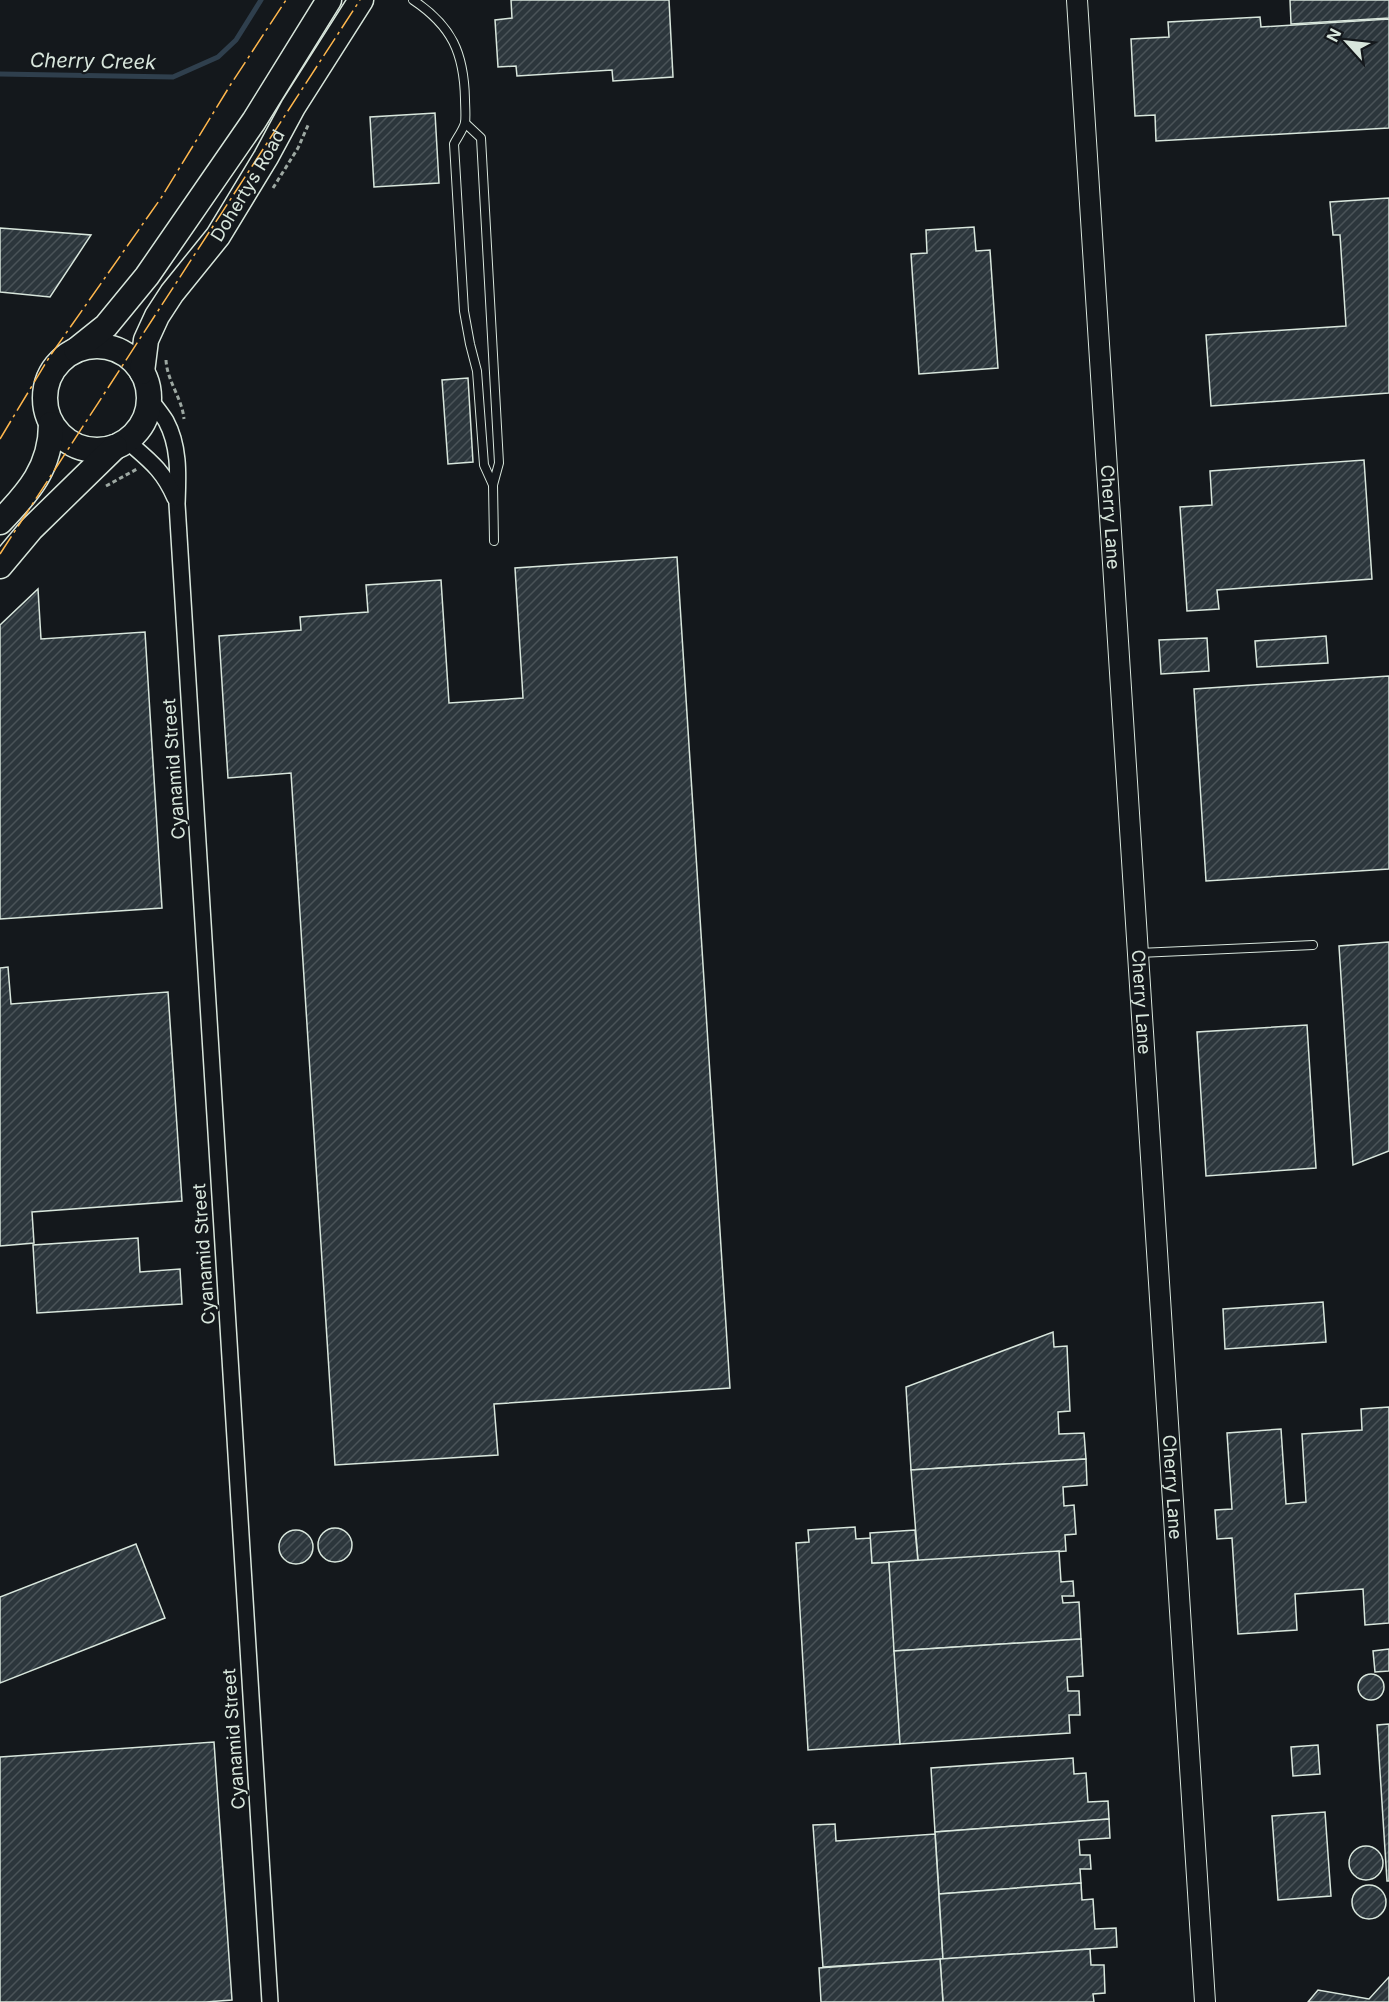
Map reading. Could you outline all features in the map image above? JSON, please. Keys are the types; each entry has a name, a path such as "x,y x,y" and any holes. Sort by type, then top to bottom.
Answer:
{"main road":[{"name":"Dohertys Road","path":"76,350 106,326 147,276 254,121 329,0"},
{"name":"Dohertys Road","path":"142,372 146,340 157,316 224,226 293,107 361,0"},
{"path":"0,522 23,498 42,470 51,440 51,424 45,403 47,381 54,368 64,357 76,350 91,346 106,346 127,355 142,372 148,384 147,414 139,430 121,444 31,529 0,566"},
{"path":"51,424 60,436 72,445 101,451 121,444"}],"street":[{"name":"Cherry Lane","path":"1077,0 1205,2002"},
{"name":"Cyanamid Street","path":"149,398 166,422 174,442 178,464 177,504 270,2002"},
{"name":"Cyanamid Street","path":"121,444 159,469 168,481 177,504"}],"lane":[{"path":"413,0 429,10 441,24 460,56 464,78 465,123 454,144 464,310 477,371 484,465 493,485"},
{"path":"465,123 481,138 499,463 493,485 494,541"},
{"path":"1139,953 1313,945"}],"path":[{"path":"165,350 167,372 183,410 182,427"}],"building":[{"path":"511,0 669,0 673,77 613,81 612,70 517,76 516,66 498,67 495,20 512,18"},
{"path":"1290,0 1389,0 1389,18 1291,24"},
{"path":"1260,17 1261,27 1389,19 1389,128 1156,141 1155,115 1135,116 1131,39 1169,37 1168,22"},
{"path":"435,113 439,183 374,187 370,117"},
{"path":"1389,198 1389,393 1211,406 1206,335 1346,326 1340,235 1333,235 1330,202"},
{"path":"974,227 976,251 990,250 998,368 919,374 911,254 927,253 926,230"},
{"path":"0,228 91,235 50,297 0,292"},
{"path":"468,378 473,462 448,464 442,380"},
{"path":"1364,460 1372,579 1217,590 1219,609 1187,611 1180,507 1212,505 1210,471"},
{"path":"677,557 730,1388 494,1404 498,1455 335,1465 291,773 228,778 219,636 301,630 300,617 368,612 366,585 441,580 449,703 523,698 515,568"},
{"path":"38,589 41,639 145,632 162,908 0,919 0,625"},
{"path":"1326,636 1328,663 1257,667 1255,641"},
{"path":"1207,638 1209,671 1161,674 1159,640"},
{"path":"1389,676 1389,869 1206,881 1194,689"},
{"path":"1389,942 1389,1151 1353,1165 1339,946"},
{"path":"8,967 11,1004 168,992 182,1201 32,1212 34,1243 0,1246 0,968"},
{"path":"1307,1025 1316,1168 1206,1176 1197,1032"},
{"path":"138,1238 140,1272 180,1269 182,1304 37,1313 33,1245"},
{"path":"1323,1302 1326,1342 1225,1349 1223,1309"},
{"path":"1053,1332 1054,1347 1067,1346 1070,1411 1058,1412 1059,1434 1084,1433 1086,1459 911,1470 906,1387"},
{"path":"1389,1407 1389,1623 1365,1625 1363,1589 1295,1594 1297,1630 1238,1634 1232,1538 1217,1539 1215,1510 1232,1509 1227,1433 1281,1429 1286,1504 1306,1502 1302,1434 1362,1430 1361,1409"},
{"path":"1086,1459 1087,1485 1063,1487 1064,1506 1074,1505 1076,1534 1065,1535 1066,1551 918,1561 911,1470"},
{"path":"855,1527 856,1539 871,1538 872,1563 889,1562 900,1744 808,1750 796,1543 809,1542 808,1530"},
{"path":"335,1528 347,1533 352,1545 347,1557 335,1562 323,1557 318,1545 323,1533"},
{"path":"296,1530 308,1535 313,1547 308,1559 296,1564 284,1559 279,1547 284,1535"},
{"path":"915,1530 918,1561 872,1563 870,1533"},
{"path":"136,1544 165,1618 0,1683 0,1597"},
{"path":"1059,1551 1061,1582 1073,1581 1074,1596 1062,1596 1063,1603 1079,1602 1081,1639 894,1651 889,1562"},
{"path":"1081,1639 1083,1676 1067,1677 1068,1691 1079,1691 1080,1715 1069,1715 1070,1733 900,1744 894,1651"},
{"path":"1389,1649 1389,1671 1375,1672 1373,1651"},
{"path":"1371,1674 1380,1678 1384,1687 1380,1696 1371,1700 1362,1696 1358,1687 1362,1678"},
{"path":"1389,1724 1389,1881 1387,1881 1377,1725"},
{"path":"214,1742 232,2000 0,2002 0,1757"},
{"path":"1318,1745 1320,1774 1293,1776 1291,1747"},
{"path":"1073,1758 1074,1774 1086,1773 1088,1802 1108,1801 1109,1819 935,1832 931,1768"},
{"path":"1325,1812 1331,1896 1278,1900 1272,1816"},
{"path":"1109,1819 1110,1838 1079,1840 1080,1855 1090,1855 1091,1869 1080,1869 1081,1883 939,1894 935,1832"},
{"path":"835,1824 836,1841 935,1834 943,1959 823,1967 813,1825"},
{"path":"1366,1846 1378,1851 1383,1863 1378,1875 1366,1880 1354,1875 1349,1863 1354,1851"},
{"path":"1081,1883 1082,1900 1093,1899 1095,1929 1116,1928 1117,1947 943,1959 939,1894"},
{"path":"1369,1885 1381,1890 1386,1902 1381,1914 1369,1919 1357,1914 1352,1902 1357,1890"},
{"path":"1090,1949 1091,1965 1104,1965 1105,1993 1093,1994 1094,2002 943,2002 940,1959"},
{"path":"940,1959 943,2002 821,2002 819,1968"},
{"path":"1389,1977 1389,2002 1308,2002 1318,1990 1369,1999"}],"waterway":[{"name":"Cherry Creek","path":"0,74 173,77 218,57 236,40 261,0"}],"power":[{"path":"0,439 50,356 161,198 286,0"},
{"path":"0,554 360,0"}]}
